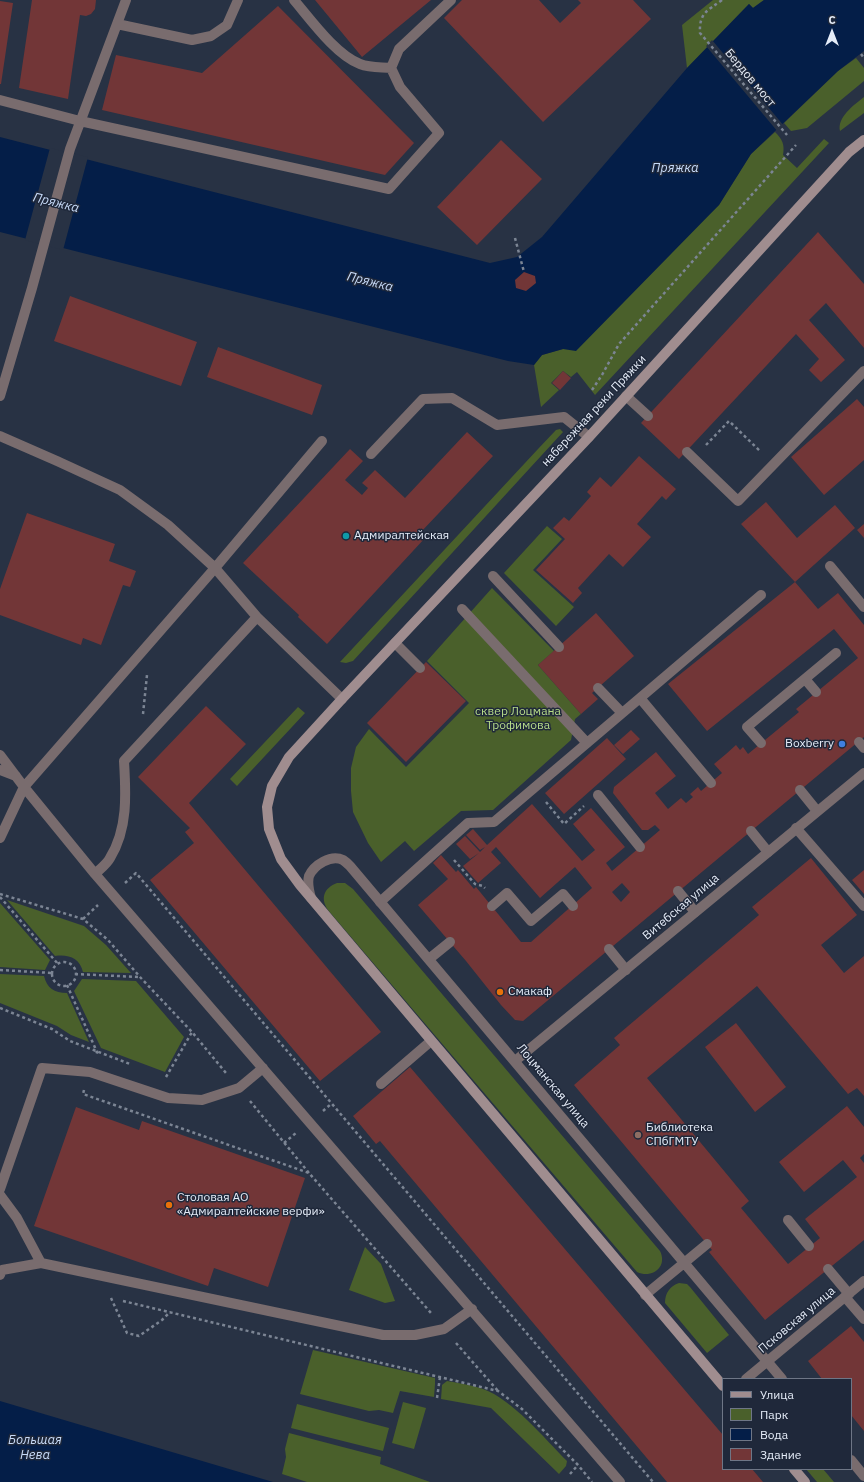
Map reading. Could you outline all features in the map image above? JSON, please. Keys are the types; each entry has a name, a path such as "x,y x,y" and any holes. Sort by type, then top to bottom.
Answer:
{"main road":[{"name":"набережная реки Пряжки","path":"342,699 589,436 844,157 864,140"},
{"path":"342,699 289,757 272,786 267,807 269,829 281,859 300,885 722,1385"},
{"path":"795,1470 805,1482"}],"street":[{"path":"0,396 32,288 70,149 126,0"},
{"path":"117,24 192,40 210,36 227,25 238,0"},
{"path":"294,0 341,53 360,64 370,67 391,68"},
{"path":"0,100 80,121 389,189 439,133 400,87 391,68 399,48 451,0"},
{"path":"690,455 738,501 864,372"},
{"path":"626,396 648,416"},
{"path":"371,454 423,398 452,398 497,425 564,417 589,436"},
{"path":"0,436 120,490 168,525 215,568 257,617 342,699"},
{"path":"0,838 24,786 215,568 322,441"},
{"path":"830,566 864,607"},
{"path":"493,576 559,647"},
{"path":"380,902 468,823 494,822 761,595"},
{"path":"462,609 587,743"},
{"path":"95,874 110,859 120,837 124,817 126,791 124,761 257,617"},
{"path":"395,643 420,668"},
{"path":"761,743 747,727 836,652"},
{"path":"804,679 816,692"},
{"path":"598,688 622,713"},
{"path":"640,698 710,783"},
{"path":"0,755 95,874 620,1482"},
{"path":"0,770 16,776"},
{"name":"Витебская улица","path":"515,1061 864,773"},
{"path":"800,790 817,812"},
{"path":"598,795 640,847"},
{"path":"796,828 864,906"},
{"path":"751,831 768,852"},
{"name":"Лоцманская улица","path":"311,898 308,888 309,877 314,869 329,859 336,858 344,860 781,1378"},
{"path":"678,891 695,912"},
{"path":"495,904 507,894 531,921 563,894 573,906"},
{"path":"429,959 450,942"},
{"path":"609,949 626,970"},
{"path":"381,1084 431,1041"},
{"path":"0,1189 42,1068 90,1072 168,1098 202,1100 239,1088 262,1068"},
{"path":"0,1195 17,1218 41,1263"},
{"path":"788,1220 809,1246"},
{"path":"645,1295 707,1244"},
{"path":"0,1275 2,1270 41,1263 383,1335 415,1335 444,1329 472,1309"},
{"path":"828,1269 864,1319"},
{"name":"Псковская улица","path":"747,1378 864,1281"},
{"path":"852,1461 864,1476"}],"path":[{"name":"Бердов мост","path":"722,0 704,13 700,22 700,33 787,135"},
{"path":"861,54 864,58"},
{"path":"592,390 619,344 796,145"},
{"path":"515,238 524,272"},
{"path":"690,455 729,421 773,464"},
{"path":"139,744 147,673"},
{"path":"534,788 564,824 598,795"},
{"path":"442,847 475,884 483,886 495,904"},
{"path":"136,873 654,1482"},
{"path":"0,894 1,893 83,919 108,940 140,977 192,1032 167,1078 160,1075"},
{"path":"0,897 58,964"},
{"path":"63,962 73,967 75,974 72,983 67,985 58,984 53,979 52,973 54,968 63,962"},
{"path":"0,970 52,973"},
{"path":"75,974 140,977"},
{"path":"67,985 97,1052 83,1094 309,1173 498,1390 522,1409 578,1465 592,1482"},
{"path":"0,1008 52,1029 70,1041 132,1065"},
{"path":"105,1297 498,1390"},
{"path":"111,1298 127,1333 139,1336 162,1320 170,1312"},
{"path":"437,1398 440,1377"},
{"path":"570,1474 578,1465"}],"green space":[{"path":"713,0 764,0 753,8 749,4 687,68 682,25"},
{"path":"856,58 864,68 864,81 807,128 791,131 784,123 838,71"},
{"path":"864,97 864,113 840,131 841,121 844,116"},
{"path":"775,132 782,142 784,148 783,155 797,168 824,139 829,143 595,395 577,372 571,377 563,371 551,383 559,390 541,407 534,365 542,355 563,349 719,205 751,154"},
{"path":"560,429 563,432 353,661 346,663 340,662 538,449 556,430"},
{"path":"547,526 562,539 533,570 574,607 556,626 504,573"},
{"name":"сквер Лоцмана Трофимова","path":"492,588 554,651 538,665 581,714 575,719 571,740 493,810 461,811 414,851 405,841 381,862 368,843 353,812 351,768 356,747 369,729 406,767 469,703 427,661"},
{"path":"298,707 305,713 237,786 230,779"},
{"path":"337,883 345,883 353,889 660,1251 662,1262 657,1270 648,1274 637,1272 328,910 324,901 326,891"},
{"path":"7,900 84,926 106,945 131,973 83,972 79,963 73,958 69,956 55,956"},
{"path":"0,903 50,960 45,970 0,967"},
{"path":"0,974 44,976 49,987 58,992 67,993 89,1042 71,1035 57,1026 0,1003"},
{"path":"82,979 136,981 184,1037 165,1072 101,1048 74,991"},
{"path":"365,1247 381,1264 395,1301 385,1303 349,1290"},
{"path":"679,1283 687,1284 690,1287 729,1335 707,1353 665,1303 669,1290"},
{"path":"313,1350 435,1378 434,1397 400,1391 393,1413 379,1410 369,1411 300,1394"},
{"path":"447,1381 483,1389 505,1401 528,1420 567,1461 566,1466 559,1474 491,1408 441,1399 442,1385"},
{"path":"403,1402 426,1408 414,1449 392,1443"},
{"path":"297,1404 389,1428 383,1451 291,1428"},
{"path":"289,1433 381,1457 380,1464 430,1482 307,1482 282,1474 286,1457 285,1449"},
{"path":"807,1470 824,1470 834,1482 817,1482"}],"water":[{"name":"Пряжка","path":"764,0 864,0 864,51 838,71 751,154 719,205 576,351 563,349 542,355 534,365 508,361 0,232 0,137 490,263 517,257 542,237 687,68 749,4 753,8"},
{"name":"Большая Нева","path":"0,1401 273,1482 0,1482"}],"pier":[{"path":"712,40 784,126 778,132 706,46"},
{"path":"50,148 88,157 63,250 25,240"}],"building":[{"path":"32,0 96,0 95,9 91,14 86,16 80,15 68,99 19,88"},
{"path":"315,0 431,0 362,57"},
{"path":"462,0 539,0 560,23 581,3 578,0 633,0 651,19 543,122 444,18"},
{"path":"0,1 13,3 1,84 0,84"},
{"path":"278,6 414,143 385,175 102,110 116,55 202,73"},
{"path":"501,140 542,179 477,245 437,207"},
{"path":"818,232 864,284 864,348 826,303 809,320 845,360 821,382 809,370 819,359 796,334 679,459 641,423"},
{"path":"524,272 535,276 536,283 526,291 516,288 515,280"},
{"path":"70,296 197,342 181,386 54,341"},
{"path":"218,347 322,385 312,415 207,377"},
{"path":"563,371 571,378 560,390 552,383"},
{"path":"857,399 864,407 864,460 824,495 791,457"},
{"name":"Адмиралтейская","path":"467,432 493,456 420,533 425,538 327,644 298,617 299,615 243,563 350,449 363,461 345,480 362,495 368,488 362,483 375,470 405,498"},
{"path":"639,456 676,489 666,500 662,496 637,524 651,537 623,567 609,554 578,588 582,593 573,603 536,570 565,539 553,528 564,517 569,521 591,496 587,492 600,477 611,487"},
{"path":"766,502 797,538 835,505 855,528 795,582 741,524"},
{"path":"27,513 115,544 109,561 136,571 130,587 123,585 101,645 83,638 81,645 0,615 0,589"},
{"path":"864,524 864,538 857,530"},
{"path":"795,582 818,609 838,593 864,625 864,737 523,1021 515,1020 418,905 448,879 433,863 441,855 456,872 458,870 474,889 476,887 521,942 531,942 592,888 575,867 540,898 496,847 491,852 501,863 478,883 463,866 479,853 470,859 456,844 465,836 480,852 485,847 480,850 466,835 473,829 487,845 532,804 582,861 595,850 573,824 591,808 625,847 606,863 612,871 660,830 655,825 648,830 642,830 613,793 614,787 656,752 676,776 655,793 668,809 681,798 686,803 693,797 690,794 698,787 701,791 722,773 714,764 736,745 740,750 743,747 748,754 799,712 796,709 858,658 834,629 707,731 668,684","holes":["622,883 630,892 621,902 612,892"]},
{"path":"596,613 634,656 592,693 598,699 581,714 538,665"},
{"path":"426,662 466,701 406,762 367,723"},
{"path":"206,706 246,744 189,803 381,1032 320,1081 150,880 194,843 185,832 190,828 138,777"},
{"path":"631,730 640,739 623,754 614,745"},
{"path":"607,738 626,759 564,814 545,793"},
{"path":"811,858 857,915 821,945 844,973 864,956 864,1096 857,1088 848,1094 757,986 647,1078 749,1201 741,1208 788,1264 820,1238 805,1219 857,1177 843,1160 804,1192 779,1162 847,1106 864,1127 864,1154 860,1158 864,1163 864,1240 765,1320 709,1252 712,1250 574,1085 620,1045 614,1038 759,915 752,907"},
{"path":"864,870 864,894 852,880"},
{"path":"736,1023 786,1087 755,1112 705,1047"},
{"path":"410,1067 722,1434 722,1470 753,1470 763,1482 667,1482 380,1141 376,1144 353,1116"},
{"path":"76,1107 139,1130 142,1121 305,1178 268,1287 214,1268 208,1286 34,1226"},
{"path":"851,1326 864,1342 864,1431 852,1416 852,1378 821,1378 808,1361"}],"place":[{"name":"Адмиралтейская","path":"346,536"},
{"name":"Boxberry","path":"842,744"},
{"name":"Смакаф","path":"500,992"},
{"name":"Библиотека СПбГМТУ","path":"638,1135"},
{"name":"Столовая АО «Адмиралтейские верфи»","path":"169,1205"}]}
